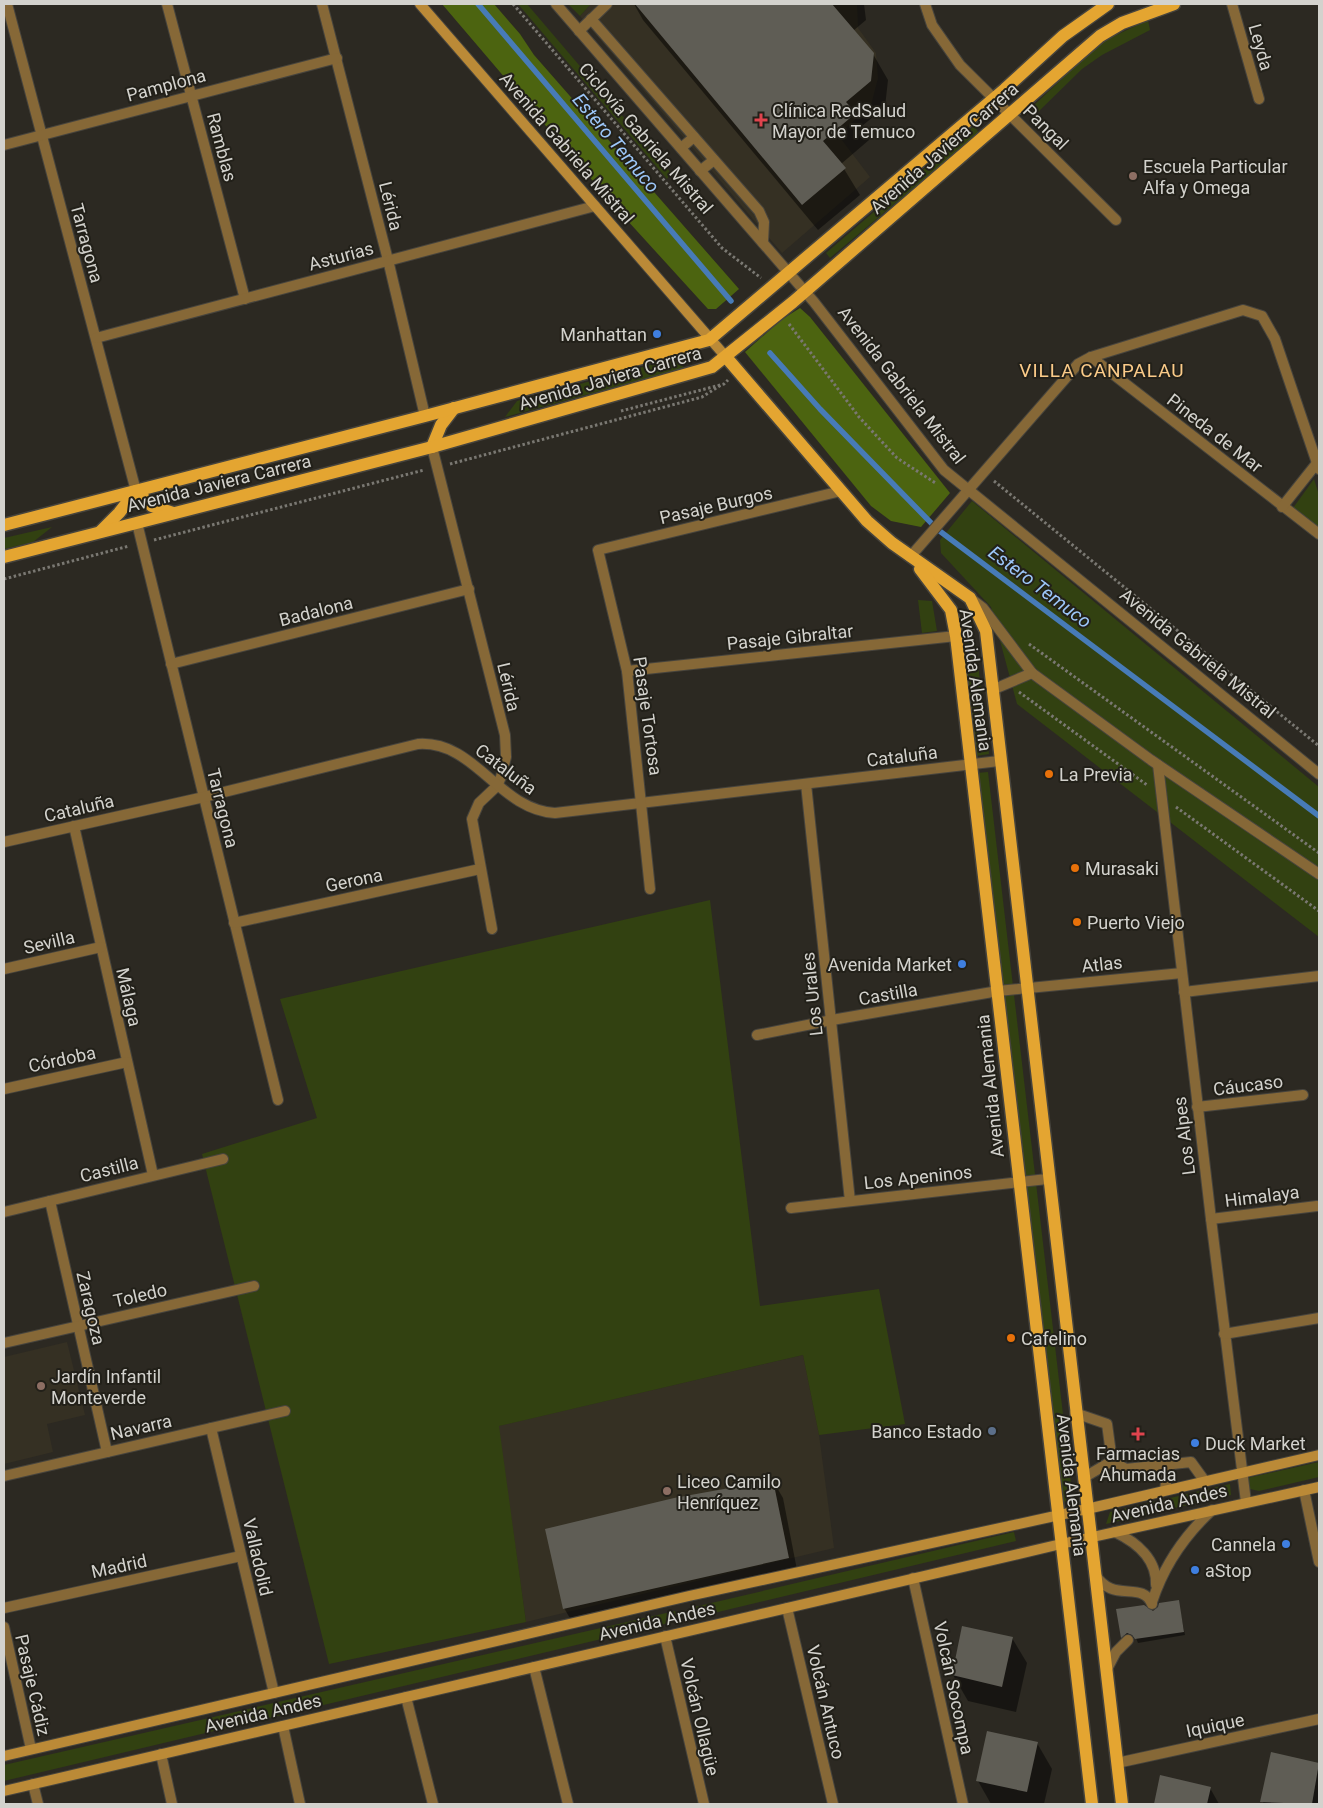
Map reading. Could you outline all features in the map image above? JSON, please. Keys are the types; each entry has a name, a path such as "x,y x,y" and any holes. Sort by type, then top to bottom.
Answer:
{"main road":[{"name":"Avenida Gabriela Mistral","path":"420,4 867,521 910,557"},
{"name":"Avenida Javiera Carrera","path":"4,525 136,492 709,340 994,99 1063,36 1105,4"},
{"name":"Avenida Javiera Carrera","path":"4,557 432,447 712,368 1011,115 1100,36 1122,23 1174,4"},
{"path":"432,447 441,425 454,408"},
{"path":"99,532 119,513 136,492 152,506 174,513"},
{"name":"Avenida Alemania","path":"910,557 970,598 986,631 1047,1179 1122,1804"},
{"name":"Avenida Alemania","path":"910,557 948,604 956,636 998,991 1018,1182 1092,1804"},
{"name":"Avenida Andes","path":"4,1756 689,1596 1086,1509 1242,1471 1319,1455"},
{"name":"Avenida Andes","path":"4,1791 913,1578 1319,1487"}],"street":[{"name":"Tarragona","path":"7,4 136,492"},
{"name":"Ramblas","path":"167,4 245,299"},
{"name":"Lérida","path":"322,4 388,260 425,416"},
{"name":"Avenida Gabriela Mistral","path":"556,4 805,291 937,462 967,489 1319,774"},
{"path":"580,32 607,4"},
{"name":"Pangal","path":"925,4 932,25 945,45 976,83 1011,115 1116,220"},
{"name":"Leyda","path":"1232,4 1259,99"},
{"path":"592,19 759,211 764,222 763,243"},
{"name":"Pamplona","path":"4,145 337,58"},
{"path":"621,80 634,68"},
{"path":"680,148 694,137"},
{"path":"700,171 714,160"},
{"name":"Asturias","path":"96,338 595,206"},
{"path":"910,557 967,489 1078,364 1091,357 1243,310 1262,316 1275,339 1318,466 1282,507"},
{"name":"Pineda de Mar","path":"1091,357 1319,534"},
{"name":"Lérida","path":"432,447 505,735 504,767 497,786 485,796 472,819 492,929"},
{"name":"Pasaje Burgos","path":"598,550 841,491"},
{"name":"Tarragona","path":"137,523 278,1100"},
{"name":"Pasaje Tortosa","path":"598,550 627,671 650,889"},
{"name":"Badalona","path":"171,664 469,589"},
{"path":"970,598 983,608 1032,673 1158,765 1319,874"},
{"name":"Pasaje Gibraltar","path":"627,671 956,636"},
{"path":"992,690 1032,673"},
{"name":"Cataluña","path":"4,842 204,797 407,746 429,743 456,752 497,786 526,806 544,813 999,761"},
{"name":"Los Alpes","path":"1158,765 1210,1219 1246,1502"},
{"name":"Los Urales","path":"806,784 850,1200"},
{"name":"Málaga","path":"74,826 153,1175"},
{"name":"Gerona","path":"234,923 480,869"},
{"name":"Sevilla","path":"4,969 101,947"},
{"name":"Atlas","path":"1026,988 1182,973"},
{"path":"1184,992 1319,976"},
{"name":"Castilla","path":"757,1035 832,1020 998,991 1026,988"},
{"name":"Córdoba","path":"4,1089 127,1062"},
{"name":"Cáucaso","path":"1197,1107 1303,1095"},
{"name":"Castilla","path":"4,1212 223,1159"},
{"name":"Los Apeninos","path":"791,1208 1047,1179"},
{"name":"Zaragoza","path":"50,1201 107,1452"},
{"name":"Himalaya","path":"1210,1219 1317,1206"},
{"name":"Toledo","path":"4,1343 254,1286"},
{"path":"1224,1334 1319,1318"},
{"name":"Navarra","path":"4,1476 285,1410"},
{"path":"1075,1413 1107,1424 1112,1461"},
{"name":"Valladolid","path":"211,1428 274,1693"},
{"path":"1083,1478 1112,1461"},
{"path":"1112,1461 1126,1469 1191,1462 1204,1480"},
{"path":"1165,1489 1169,1465"},
{"path":"1304,1490 1319,1562"},
{"path":"1094,1572 1109,1588 1121,1592 1141,1592 1152,1603 1156,1588 1179,1545 1212,1510"},
{"path":"1115,1532 1134,1543 1146,1555 1154,1569 1156,1588"},
{"name":"Madrid","path":"4,1608 241,1556"},
{"name":"Volcán Socompa","path":"913,1578 963,1804"},
{"name":"Volcán Antuco","path":"787,1608 833,1804"},
{"name":"Pasaje Cádiz","path":"4,1627 31,1750"},
{"name":"Volcán Ollagüe","path":"665,1636 704,1804"},
{"path":"1106,1672 1116,1652 1128,1640"},
{"path":"534,1667 568,1804"},
{"path":"406,1697 433,1804"},
{"name":"Iquique","path":"1117,1764 1319,1719"},
{"path":"283,1726 300,1804"},
{"path":"161,1754 172,1804"},
{"path":"33,1784 38,1804"}],"path":[{"name":"Ciclovía Gabriela Mistral","path":"513,4 722,248 766,281"},
{"path":"4,579 702,398 725,383"},
{"path":"983,472 1319,746"},
{"path":"1024,640 1319,853"}],"shaded area":[{"name":"Clínica RedSalud Mayor de Temuco","path":"591,4 857,4 858,28 876,53 878,78 871,105 838,135 870,177 782,253 580,16"},
{"name":"Jardín Infantil Monteverde","path":"67,1342 85,1415 47,1424 53,1452 4,1464 4,1357"},
{"name":"Liceo Camilo Henríquez","path":"803,1355 819,1435 834,1548 526,1622 498,1426"}],"green space":[{"path":"442,4 494,4 520,34 534,55 739,289 716,309 708,309 616,208"},
{"path":"518,4 527,4 671,173 667,179"},
{"path":"568,4 591,4 580,16"},
{"path":"1148,20 1150,30 1102,55 1082,69 1036,114 1031,108 1082,60 1108,39"},
{"path":"974,126 979,133 830,258 826,253"},
{"path":"800,308 810,317 950,493 921,527 891,521 871,506 745,352 781,320"},
{"path":"676,358 684,368 505,417 517,401"},
{"path":"1314,479 1319,495 1319,530 1293,508"},
{"path":"972,501 1319,787 1319,937 1017,704 991,607 941,553 940,540"},
{"path":"52,527 33,542 4,549 4,538"},
{"path":"918,600 932,601 937,631 922,633"},
{"path":"964,614 975,640 989,754 976,756 964,640"},
{"path":"988,772 1073,1500 1063,1502 977,773"},
{"path":"710,900 760,1306 879,1289 905,1424 819,1435 803,1355 499,1426 526,1622 329,1664 202,1154 317,1118 280,999"},
{"path":"1319,1462 1319,1477 1259,1491 1250,1489 1247,1478"},
{"path":"1230,1484 1231,1495 1106,1524 1110,1512"},
{"path":"1014,1532 1016,1541 693,1618 690,1608"},
{"path":"675,1611 677,1621 4,1781 4,1765"}],"building":[{"path":"635,4 832,4 874,53 871,81 846,102 856,113 823,141 846,168 802,205"},
{"path":"773,1480 789,1558 563,1609 545,1529 674,1498"},
{"path":"1179,1600 1184,1632 1135,1639 1127,1633 1121,1638 1116,1609 1144,1605 1153,1611 1158,1607 1159,1603"},
{"path":"962,1626 1013,1637 1002,1687 952,1675"},
{"path":"987,1731 1038,1742 1027,1792 976,1781"},
{"path":"1271,1752 1319,1763 1312,1804 1260,1802"},
{"path":"1160,1775 1211,1787 1207,1804 1154,1804"}],"waterway":[{"name":"Estero Temuco","path":"478,4 731,301"},
{"name":"Estero Temuco","path":"770,353 820,409 937,529 1319,816"}],"place":[{"name":"Clínica RedSalud Mayor de Temuco","path":"761,120"},
{"name":"Escuela Particular Alfa y Omega","path":"1133,176"},
{"name":"Manhattan","path":"657,334"},
{"name":"La Previa","path":"1049,774"},
{"name":"Murasaki","path":"1075,868"},
{"name":"Puerto Viejo","path":"1077,922"},
{"name":"Avenida Market","path":"962,964"},
{"name":"Cafelino","path":"1011,1338"},
{"name":"Jardín Infantil Monteverde","path":"41,1386"},
{"name":"Banco Estado","path":"992,1431"},
{"name":"Farmacias Ahumada","path":"1138,1434"},
{"name":"Duck Market","path":"1195,1443"},
{"name":"Liceo Camilo Henríquez","path":"667,1491"},
{"name":"Cannela","path":"1286,1544"},
{"name":"aStop","path":"1195,1570"}],"district":[{"name":"VILLA CANPALAU","path":"1102,370"}]}
